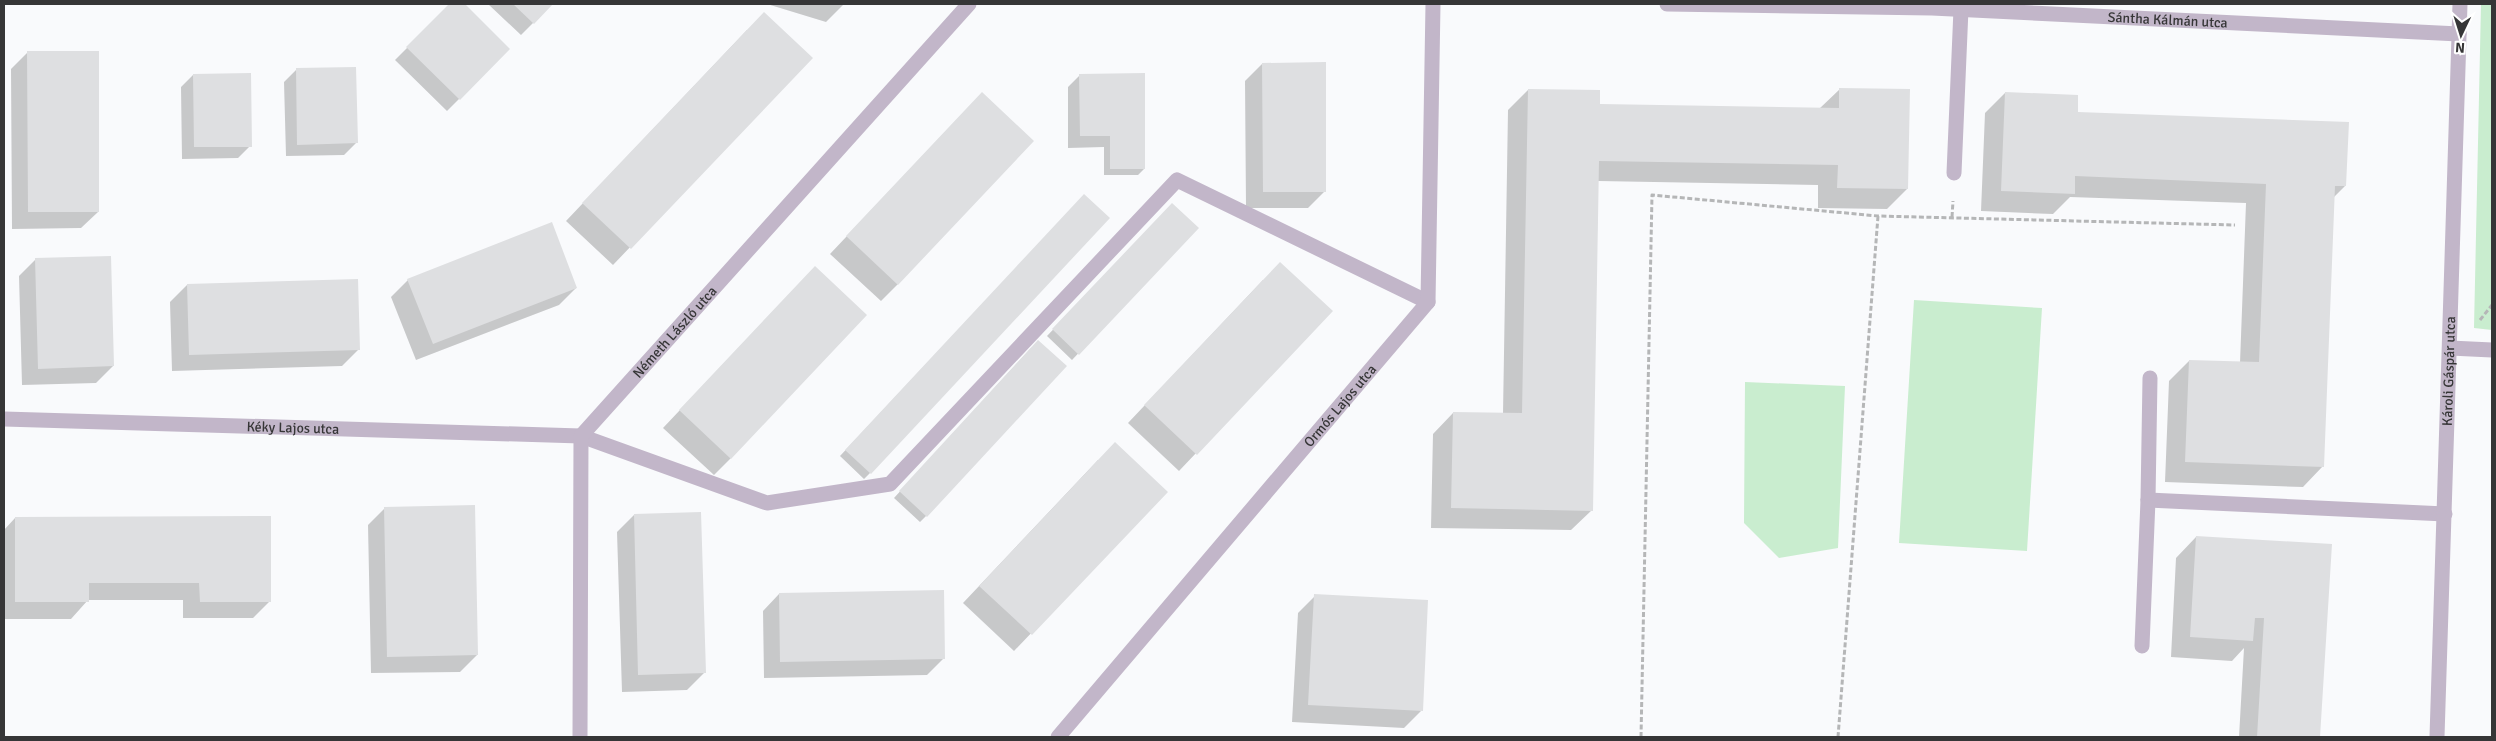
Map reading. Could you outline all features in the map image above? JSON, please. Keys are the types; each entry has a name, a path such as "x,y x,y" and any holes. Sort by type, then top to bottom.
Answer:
{"street":[{"name":"Németh László utca","path":"581,436 969,4"},
{"path":"1428,302 1434,4"},
{"name":"Sántha Kálmán utca","path":"1667,4 1932,6 1961,10 2459,34"},
{"name":"Károli Gáspár utca","path":"2437,737 2460,4"},
{"path":"1954,173 1961,10"},
{"name":"Kéky Lajos utca","path":"4,419 581,436 767,503 890,484 1177,180 1428,302"},
{"name":"Ormós Lajos utca","path":"1058,737 1428,302"},
{"path":"2450,348 2492,350"},
{"path":"2142,646 2148,500 2150,378"},
{"path":"580,737 581,436"},
{"path":"2148,500 2444,514"}],"path":[{"path":"1641,737 1652,195 1878,216 2235,225"},
{"path":"1838,737 1878,216"}],"green space":[{"path":"2481,4 2492,4 2492,330 2474,328"},
{"path":"1914,300 2042,308 2027,551 1899,543"},
{"path":"1745,382 1845,386 1838,548 1779,558 1744,523"}],"building":[{"path":"449,4 465,4 510,49 460,100 406,47"},
{"path":"513,4 553,4 534,24"},
{"path":"764,12 813,58 631,249 582,203"},
{"path":"27,51 99,51 99,212 28,212"},
{"path":"1326,62 1326,192 1263,192 1262,63"},
{"path":"356,67 358,143 297,145 296,68"},
{"path":"251,73 252,147 194,147 193,74"},
{"path":"1145,73 1145,169 1110,169 1110,136 1080,136 1079,74"},
{"path":"1839,88 1910,89 1908,189 1837,188 1838,165 1599,161 1593,511 1451,508 1453,412 1522,413 1528,89 1600,90 1600,104 1839,108"},
{"path":"982,92 1034,141 898,285 846,236"},
{"path":"2005,92 2078,95 2078,112 2349,122 2346,186 2335,186 2324,467 2185,462 2189,360 2259,362 2266,184 2075,176 2075,194 2001,191"},
{"path":"1084,194 1110,218 871,474 845,450"},
{"path":"1172,203 1199,228 1079,355 1052,329"},
{"path":"552,222 577,288 433,344 407,279"},
{"path":"111,256 114,366 38,369 35,258"},
{"path":"1280,262 1333,311 1197,455 1144,405"},
{"path":"815,266 867,315 731,459 679,410"},
{"path":"358,279 360,350 189,355 187,284"},
{"path":"1038,340 1067,366 927,517 899,491"},
{"path":"1115,442 1168,492 1032,635 979,586"},
{"path":"475,505 478,655 387,657 384,507"},
{"path":"701,512 706,673 638,675 634,514"},
{"path":"271,516 271,602 200,602 199,583 89,583 89,602 15,602 15,517"},
{"path":"2196,536 2332,544 2320,737 2257,737 2264,618 2255,618 2253,641 2190,637"},
{"path":"944,590 945,659 780,662 779,593"},
{"path":"1314,594 1428,600 1423,711 1308,705"}]}
